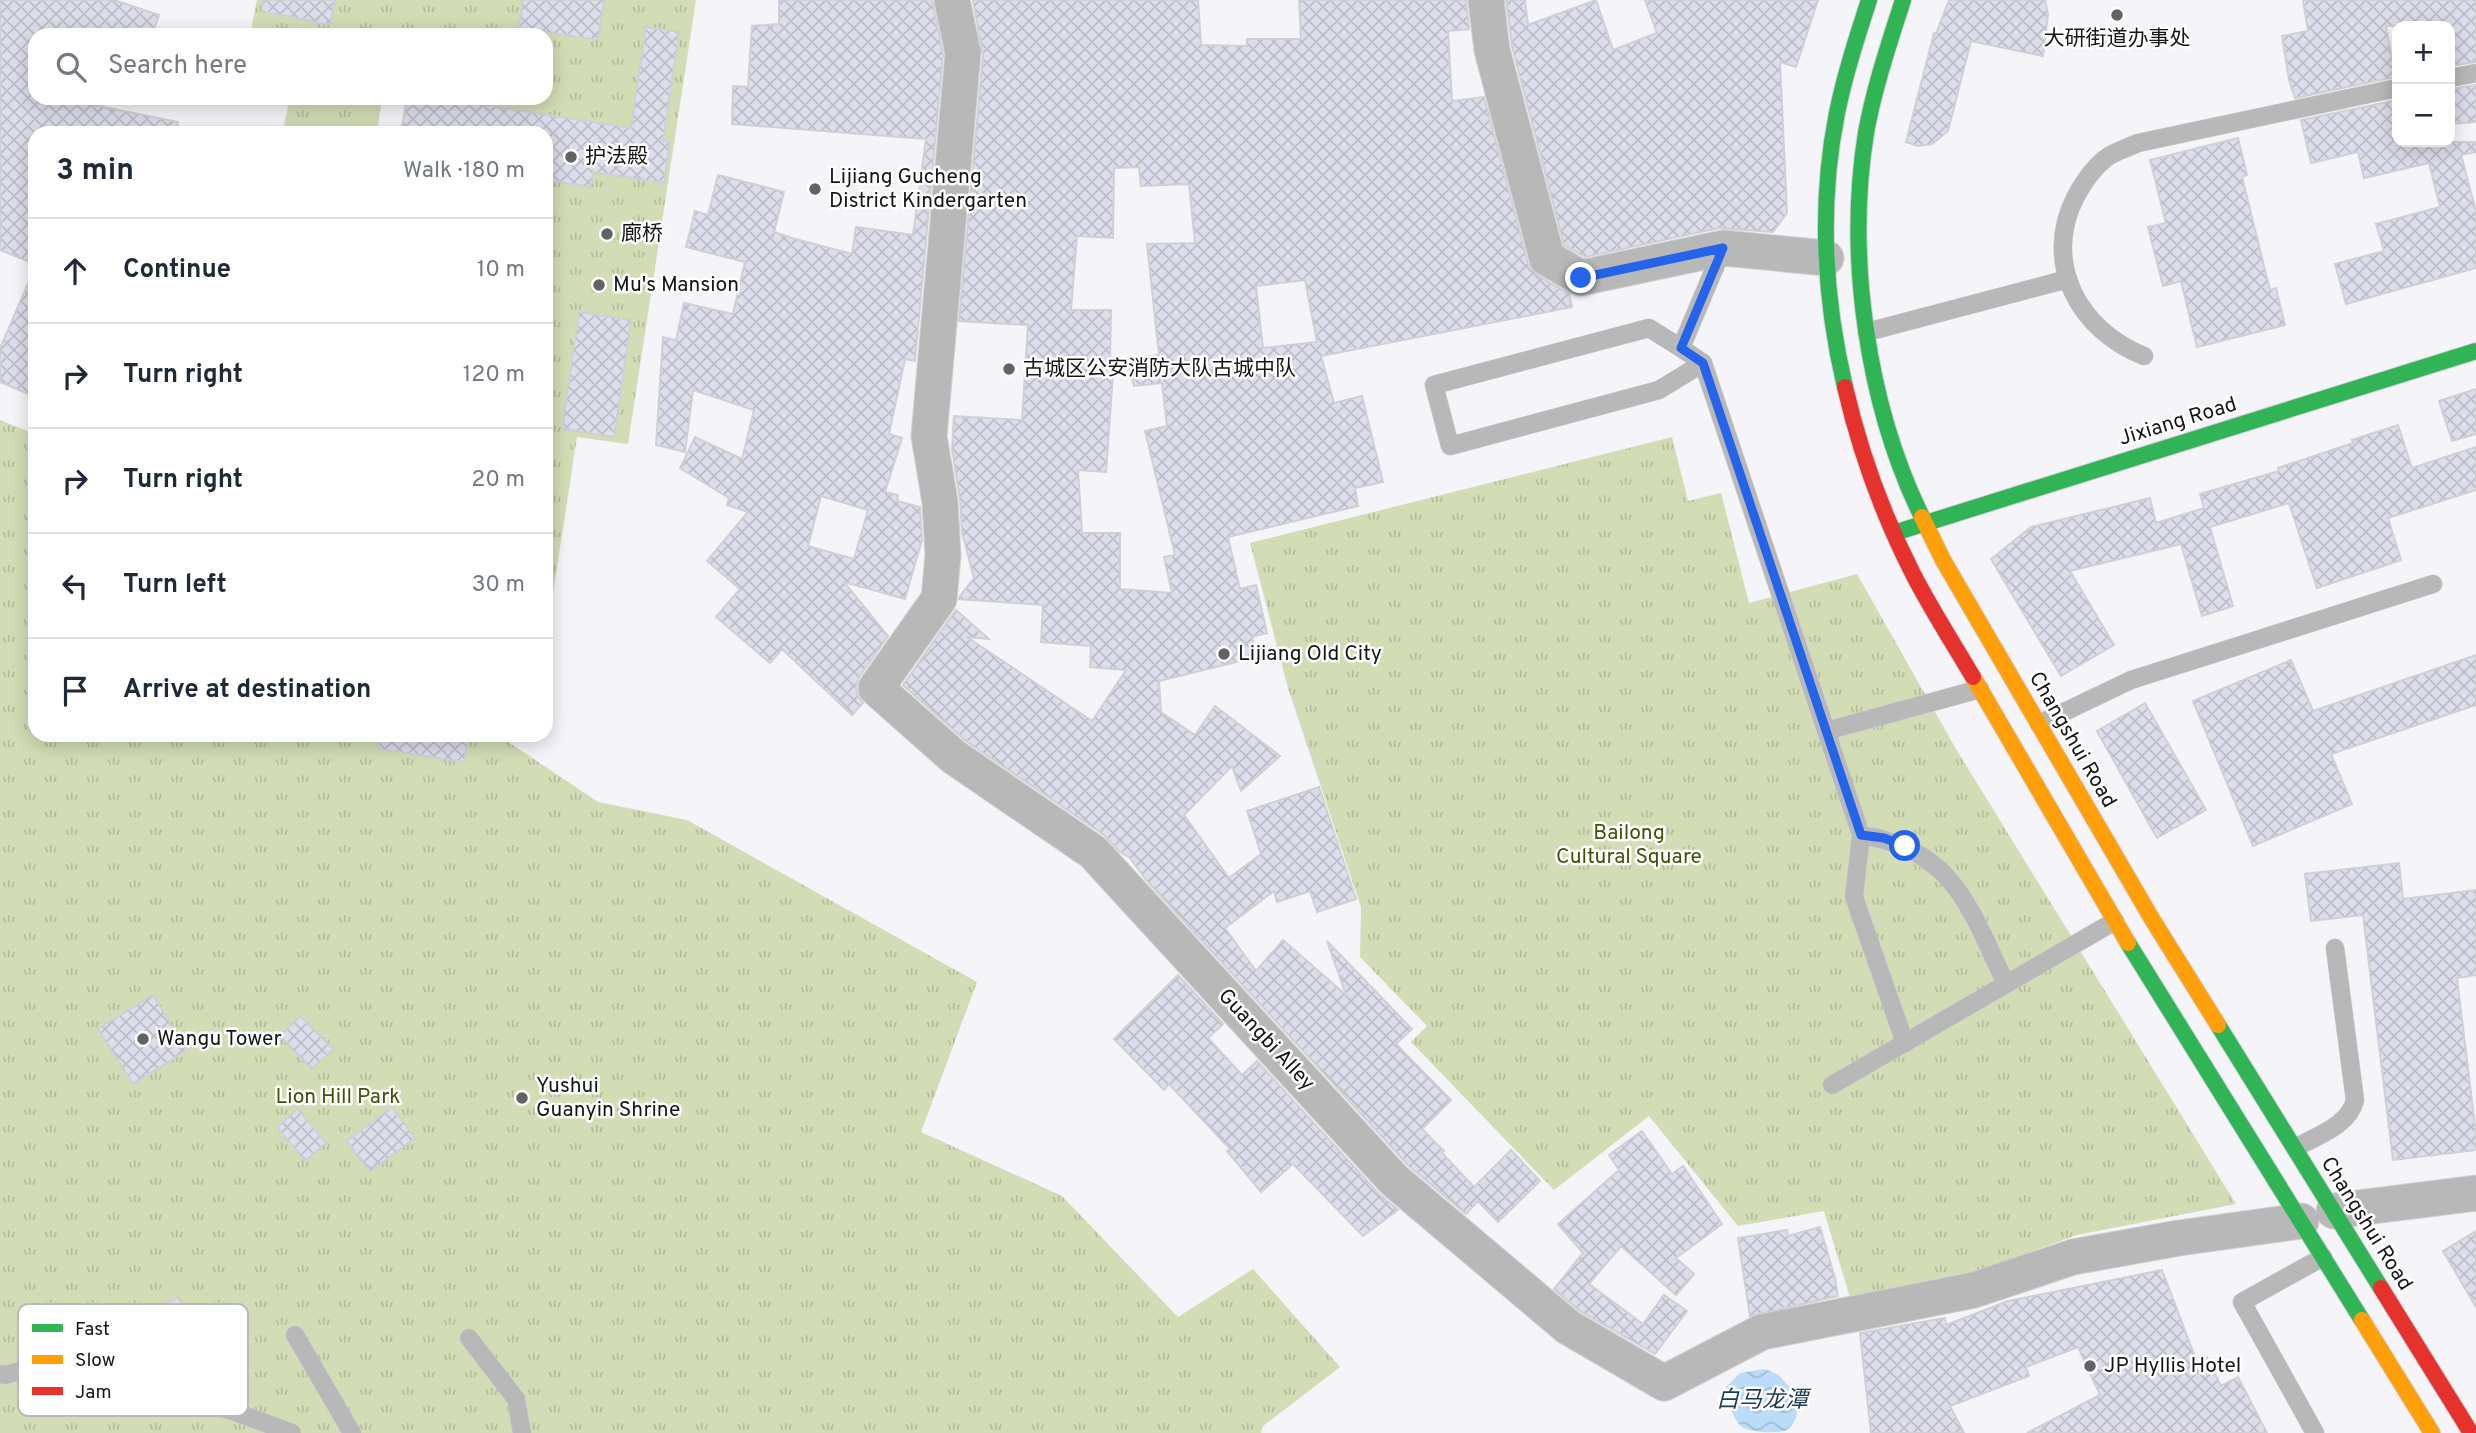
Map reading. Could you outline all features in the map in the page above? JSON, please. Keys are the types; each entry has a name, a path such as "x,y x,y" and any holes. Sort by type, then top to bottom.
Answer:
{"main road":[{"path":"1869,0 1843,85 1834,129 1828,172 1826,258 1836,351 1852,421 1867,470 1892,534 2115,920 2432,1433"},
{"name":"Changshui Road","path":"1903,0 1874,93 1861,175 1859,257 1867,332 1887,425 1902,470 1924,524 2152,919 2471,1433"},
{"name":"Jixiang Road","path":"1892,534 2476,351"}],"street":[{"name":"Guangbi Alley","path":"952,0 963,53 929,436 940,502 943,555 939,599 876,688 954,757 1093,852 1394,1180 1568,1326 1664,1383 1762,1332 1974,1290 2073,1257 2179,1238 2301,1221"},
{"path":"1486,0 1492,50 1546,258 1581,278 1707,252 1826,258"},
{"path":"2334,1211 2472,1189"}],"lane":[{"path":"2455,77 2476,73"},
{"path":"2144,356 2124,348 2092,323 2080,306 2068,279 2063,246 2065,226 2071,205 2093,170 2109,156 2138,143 2392,89"},
{"path":"1681,348 1707,252"},
{"path":"1867,332 2068,279"},
{"path":"1703,363 1659,390 1450,446 1434,385 1649,328 1703,363 1861,835 1854,897 1905,1043"},
{"path":"2039,724 2131,680 2433,584"},
{"path":"1826,731 1980,690"},
{"path":"1861,835 1884,838 1905,846 1937,866 1966,899 2006,984"},
{"path":"1832,1085 2115,920"},
{"path":"2295,1148 2342,1122 2353,1110 2355,1100 2335,948"},
{"path":"2315,1433 2242,1302 2323,1256"},
{"path":"295,1335 352,1433"},
{"path":"469,1338 516,1399 522,1433"},
{"path":"0,1374 18,1371"},
{"path":"246,1416 292,1433"}],"green space":[{"name":"Mu's Mansion","path":"257,0 696,0 628,444 577,437 553,593 553,126 475,126 478,105 553,105 553,28 251,28"},
{"path":"288,105 381,105 378,126 284,126"},
{"name":"Lion Hill Park","path":"0,420 28,431 28,742 508,742 598,802 687,820 977,982 921,1132 1062,1196 1178,1317 1253,1269 1340,1367 1263,1426 1261,1433 0,1433"},
{"name":"Bailong Cultural Square","path":"1672,437 1688,501 1721,493 1749,603 1857,574 1956,749 2236,1204 2077,1235 1939,1285 1850,1298 1824,1211 1738,1226 1649,1116 1554,1190 1411,1042 1427,1026 1360,957 1361,907 1288,688 1250,543"}],"water":[{"name":"白马龙潭","path":"1764,1369 1782,1378 1796,1399 1796,1417 1785,1431 1763,1432 1746,1429 1735,1419 1731,1408 1726,1387 1740,1373"}],"building":[{"path":"0,0 114,0 159,15 154,28 28,28 28,105 94,105 178,122 178,126 28,126 28,261 0,250"},
{"path":"263,0 335,0 330,25 262,11"},
{"path":"523,0 604,0 598,40 553,33 553,28 519,28"},
{"path":"779,0 932,0 943,54 915,361 905,359 889,434 902,438 885,492 898,495 897,501 920,507 922,540 905,599 844,582 888,636 859,677 857,694 863,703 852,715 782,649 770,663 716,617 740,589 707,561 748,512 727,505 729,498 680,468 695,437 742,459 754,410 693,390 685,452 656,445 663,337 676,340 684,303 733,314 745,262 686,247 695,211 708,215 718,175 784,192 774,232 792,238 852,254 856,227 913,235 926,139 732,124 733,86 748,87 752,26 779,24","holes":["821,496 868,510 854,559 808,546"]},
{"path":"973,0 1198,0 1201,45 1247,46 1247,39 1301,39 1299,0 1466,0 1469,29 1448,31 1452,101 1484,97 1528,263 1537,275 1569,294 1572,307 1321,356 1334,403 1362,396 1383,482 1355,488 1358,506 1228,537 1240,589 1256,585 1267,633 1252,637 1257,657 1159,681 1161,712 1195,735 1215,706 1280,756 1241,791 1232,766 1184,815 1229,878 1261,854 1247,811 1319,787 1356,899 1317,912 1310,891 1277,902 1274,891 1225,928 1256,971 1283,940 1346,995 1327,941 1412,1029 1396,1044 1451,1100 1422,1129 1444,1151 1442,1153 1474,1187 1511,1150 1540,1181 1498,1222 1478,1201 1466,1214 1408,1165 1147,881 1130,858 1120,852 1104,835 966,741 903,685 956,610 989,639 967,637 1092,721 1126,670 1090,667 1091,646 1041,642 1043,605 959,599 974,578 962,532 952,449 954,416 1022,420 1028,325 959,321 983,55","holes":["1139,167 1141,186 1189,184 1195,243 1147,244 1159,355 1127,359 1134,386 1162,383 1167,426 1145,431 1175,555 1164,557 1172,593 1120,589 1120,533 1082,533 1078,470 1106,472 1114,360 1110,361 1111,310 1071,310 1077,236 1113,238 1114,168","1305,280 1317,342 1263,348 1256,286"]},
{"path":"1506,0 1525,0 1528,25 1596,0 1613,50 1657,33 1645,0 1818,0 1796,67 1780,62 1787,213 1773,232 1719,228 1585,257 1564,245 1512,46"},
{"path":"1949,0 2045,0 2048,14 2043,56 1971,41 1948,131 1932,144 1918,146 1906,142 1934,33 1936,34"},
{"path":"2303,0 2476,0 2476,62 2455,65 2455,21 2392,21 2392,26 2386,26 2392,78 2295,98 2289,80 2282,36 2308,31"},
{"path":"646,27 679,32 663,141 670,142 664,183 593,172 591,187 553,181 553,126 402,126 406,105 484,105 631,128"},
{"path":"2476,85 2476,122 2455,124 2455,88"},
{"path":"2392,101 2392,147 2455,147 2455,142 2476,142 2476,152 2461,155 2476,211 2476,268 2346,304 2335,264 2384,251 2376,224 2440,207 2429,163 2364,178 2358,152 2311,163 2301,120"},
{"path":"2238,138 2247,175 2242,177 2270,290 2276,288 2285,325 2197,347 2181,281 2163,286 2148,227 2166,223 2150,160"},
{"path":"28,284 28,394 0,382 0,348"},
{"path":"579,312 631,320 614,437 562,429"},
{"path":"2476,389 2476,434 2452,441 2439,401"},
{"path":"2398,425 2412,468 2476,447 2476,490 2388,518 2401,560 2317,588 2289,503 2210,527 2233,606 2202,616 2181,544 2070,571 2114,645 2061,676 1991,559 2031,527 2150,498 2156,523 2204,508 2200,494 2279,471 2278,468"},
{"path":"2476,655 2476,705 2331,754 2352,804 2253,846 2193,701 2291,660 2313,711"},
{"path":"2145,703 2206,810 2157,838 2097,731"},
{"path":"380,742 467,742 464,762 379,749"},
{"path":"2399,863 2403,899 2476,890 2476,975 2457,978 2476,1150 2393,1160 2363,915 2311,921 2305,874"},
{"path":"1178,975 1223,1024 1208,1038 1242,1075 1257,1061 1379,1194 1398,1210 1363,1236 1293,1164 1261,1192 1227,1151 1230,1149 1169,1084 1164,1090 1114,1039"},
{"name":"Wangu Tower","path":"153,995 187,1050 133,1084 98,1029"},
{"path":"300,1016 333,1049 312,1069 280,1036"},
{"path":"392,1107 415,1138 370,1172 347,1141"},
{"path":"298,1109 326,1143 305,1161 277,1127"},
{"path":"1642,1131 1672,1174 1683,1166 1722,1224 1676,1258 1694,1274 1676,1295 1621,1246 1589,1284 1643,1324 1664,1295 1687,1311 1655,1354 1580,1311 1554,1289 1583,1253 1558,1224 1619,1170 1609,1155"},
{"path":"1820,1227 1838,1296 1750,1316 1738,1238 1787,1230 1788,1236"},
{"path":"2476,1231 2476,1307 2443,1251"},
{"path":"2162,1270 2197,1362 2207,1357 2221,1386 2238,1377 2267,1433 2027,1433 2100,1395 2078,1347 2026,1367 2029,1376 1950,1406 1964,1433 1871,1433 1860,1333 1945,1318 1946,1325 2008,1301"},
{"path":"179,1297 182,1304 164,1304"}],"traffic: fast":[{"path":"1845,387 1828,285 1828,181 1840,98 1869,0"},
{"path":"1903,0 1866,133 1860,180 1860,279 1875,379 1887,427 1922,517"},
{"path":"1894,533 2476,351"},
{"path":"2128,943 2362,1320"},
{"path":"2218,1025 2381,1288"}],"traffic: slow":[{"path":"1922,517 1943,560 2152,919 2218,1025"},
{"path":"1973,677 2128,943"},
{"path":"2362,1320 2432,1433"}],"traffic: jam":[{"path":"1845,387 1873,483 1902,552 1973,677"},
{"path":"2381,1288 2471,1433"}],"place":[{"name":"大研街道办事处","path":"2117,15"},
{"name":"护法殿","path":"571,157"},
{"name":"Lijiang Gucheng District Kindergarten","path":"815,189"},
{"name":"廊桥","path":"607,234"},
{"name":"Mu's Mansion","path":"599,285"},
{"name":"古城区公安消防大队古城中队","path":"1009,369"},
{"name":"Lijiang Old City","path":"1224,654"},
{"name":"Wangu Tower","path":"143,1039"},
{"name":"Yushui Guanyin Shrine","path":"522,1098"},
{"name":"JP Hyllis Hotel","path":"2090,1366"}],"route":[{"path":"1581,278 1723,248 1681,348 1703,363 1861,835 1884,838 1905,846"}]}
